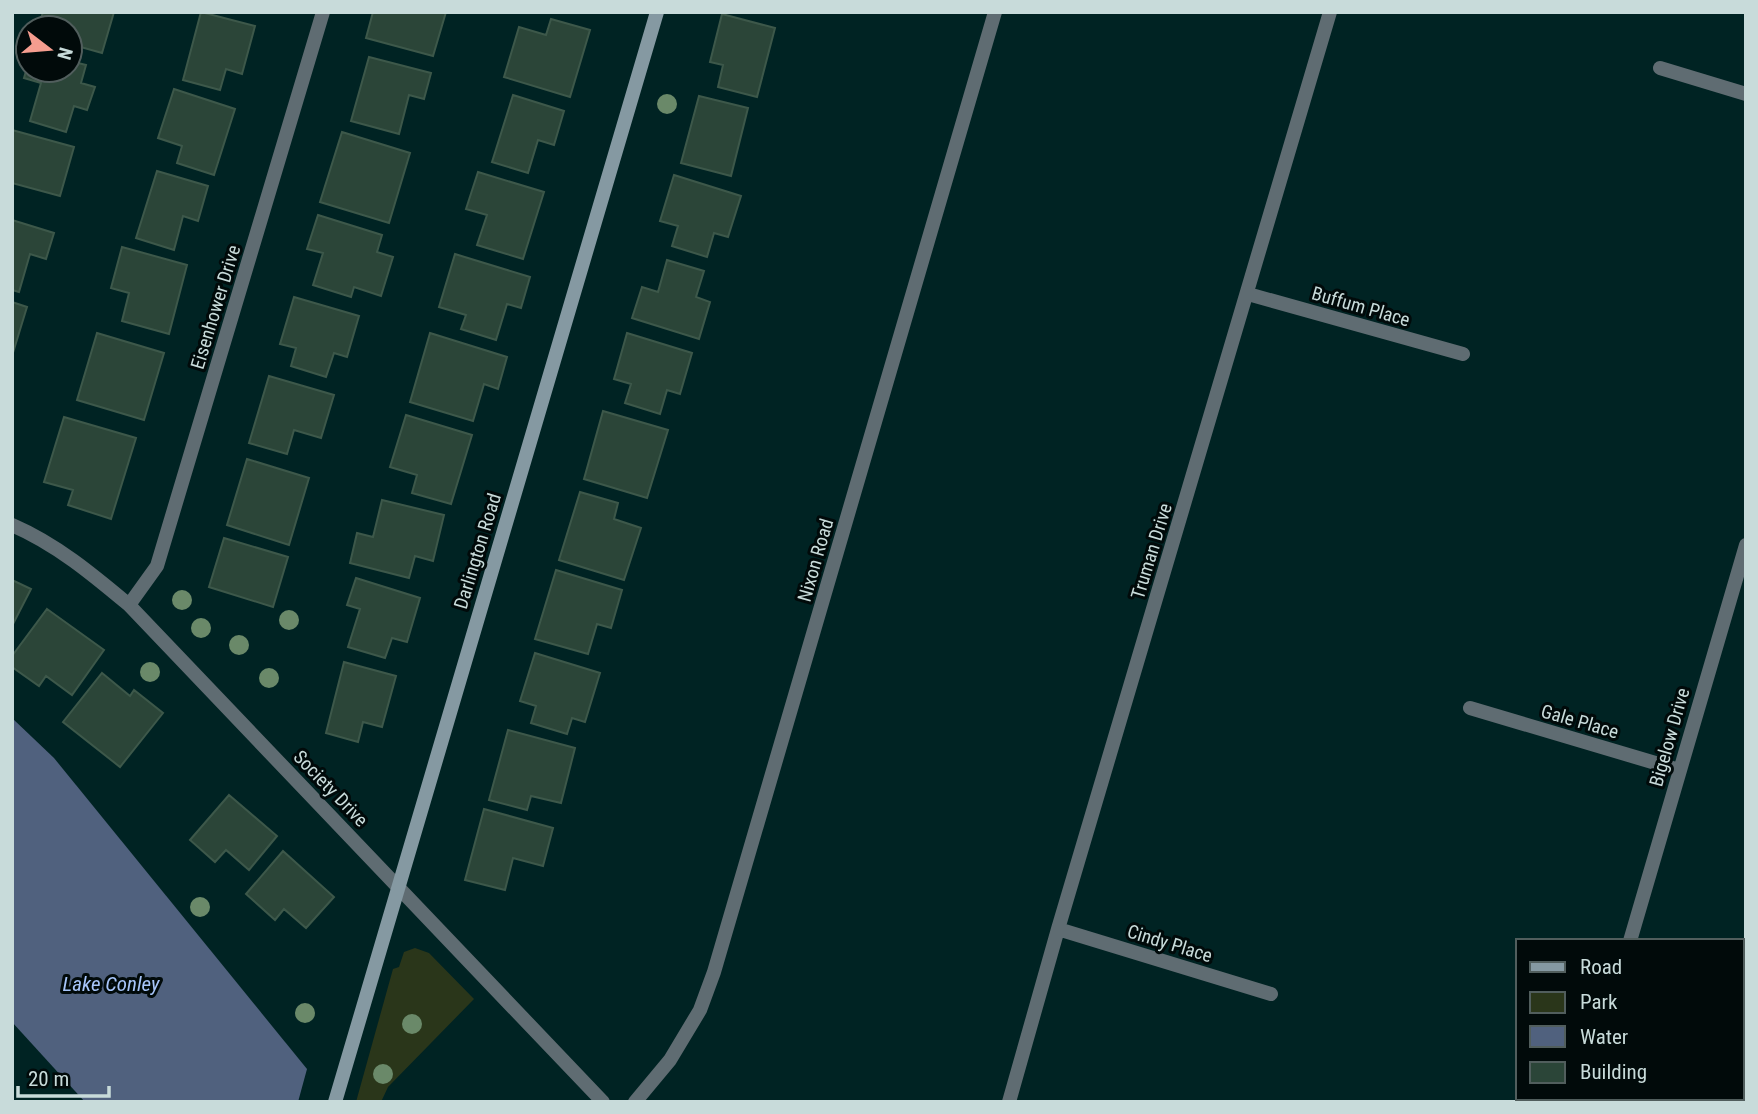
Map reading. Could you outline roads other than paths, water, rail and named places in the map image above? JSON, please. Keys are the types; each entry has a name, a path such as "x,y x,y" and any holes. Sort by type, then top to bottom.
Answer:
{"street":[{"name":"Eisenhower Drive","path":"129,605 157,566 323,12"},
{"name":"Darlington Road","path":"335,1102 657,12"},
{"name":"Nixon Road","path":"635,1102 670,1060 700,1010 714,972 995,12"},
{"name":"Truman Drive","path":"1009,1102 1330,12"},
{"path":"1660,68 1746,94"},
{"name":"Buffum Place","path":"1248,294 1463,354"},
{"name":"Society Drive","path":"12,525 37,536 83,566 129,605 603,1102"},
{"name":"Bigelow Drive","path":"1631,939 1746,545"},
{"name":"Gale Place","path":"1470,708 1679,770"},
{"name":"Cindy Place","path":"1058,929 1271,994"}],"water":[{"name":"Lake Conley","path":"12,718 54,758 307,1069 298,1102 85,1102 12,1022"}]}
